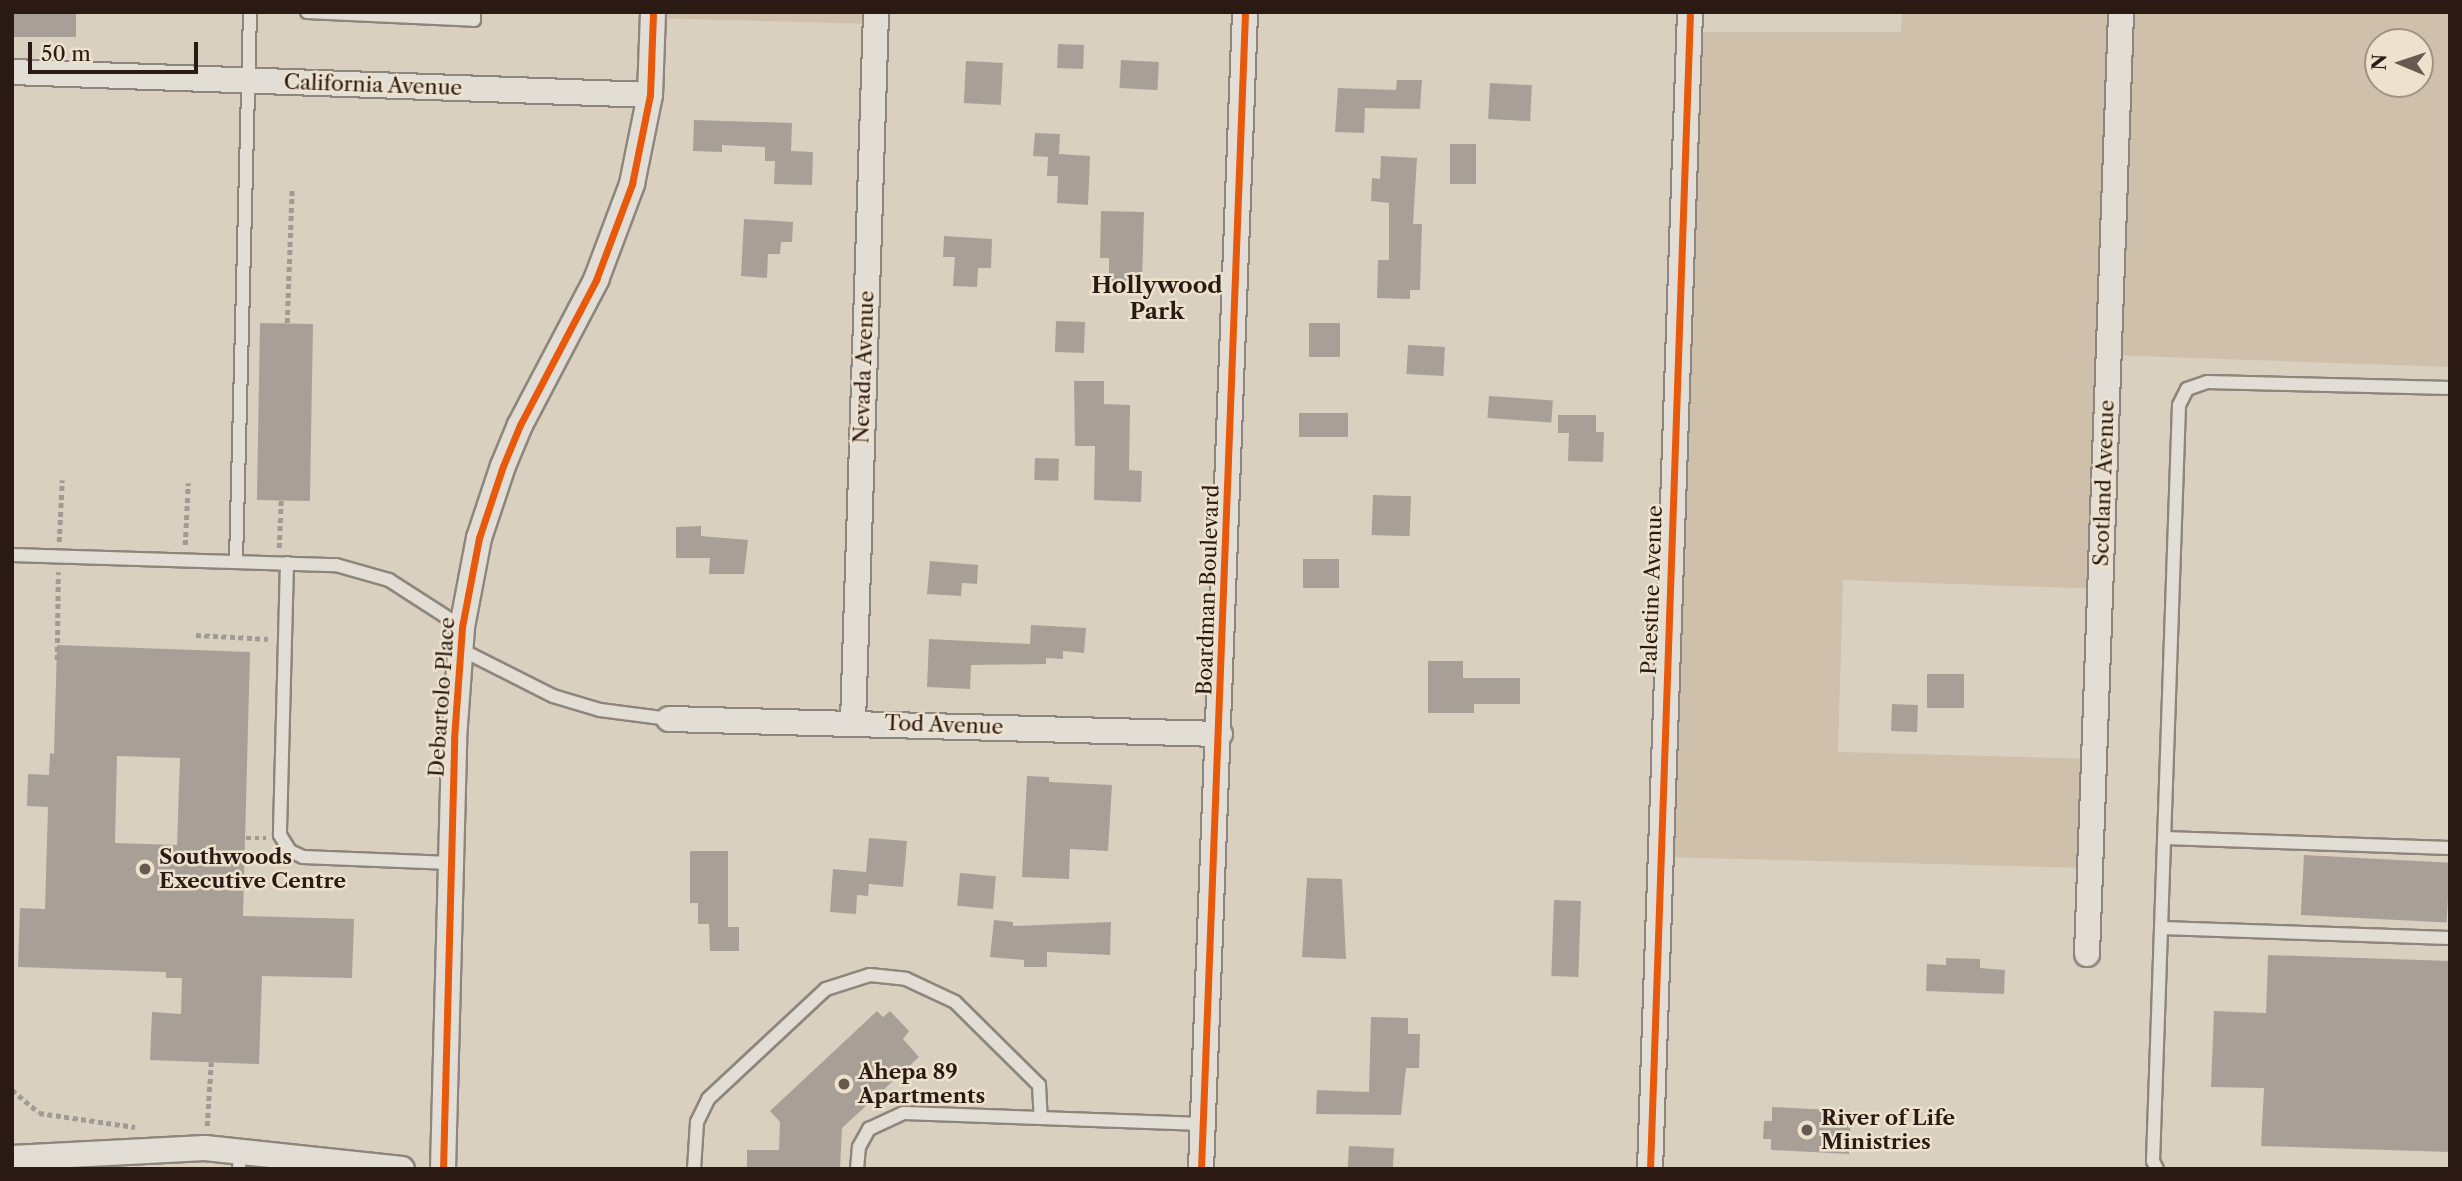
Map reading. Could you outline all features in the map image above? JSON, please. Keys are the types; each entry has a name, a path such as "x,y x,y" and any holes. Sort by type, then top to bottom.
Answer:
{"street":[{"name":"Debartolo Place","path":"443,1169 461,638 479,538 503,466 607,257 632,184 650,95 653,12"},
{"name":"Nevada Avenue","path":"853,722 876,12"},
{"name":"Boardman Boulevard","path":"1201,1169 1220,734 1245,12"},
{"name":"Palestine Avenue","path":"1650,1169 1690,12"},
{"name":"Scotland Avenue","path":"2087,954 2121,12"},
{"name":"California Avenue","path":"12,72 650,95"},
{"name":"Tod Avenue","path":"669,719 1220,734"},
{"path":"12,1158 205,1148 240,1160 402,1169"}],"lane":[{"path":"236,561 250,12"},
{"path":"307,12 474,20 474,12"},
{"path":"2157,1169 2152,1161 2179,405 2187,389 2207,382 2450,388"},
{"path":"12,555 336,565 389,580 461,638 552,696 610,712 669,719"},
{"path":"287,562 280,835 290,851 303,857 452,863"},
{"path":"2164,838 2450,848"},
{"path":"2161,928 2450,938"},
{"path":"694,1169 697,1122 708,1099 817,996 846,980 870,975 906,979 955,1002 1039,1085 1041,1118"},
{"path":"857,1169 859,1147 869,1129 883,1119 904,1113 1202,1124"}],"path":[{"path":"288,323 292,189"},
{"path":"184,559 188,483"},
{"path":"197,635 273,639"},
{"path":"208,1120 211,1062"},
{"path":"12,1090 39,1113 144,1130"},
{"path":"194,1126 219,1128"}],"shaded area":[{"path":"653,12 876,12 876,24 652,18"},
{"path":"1902,12 2450,12 2450,367 2109,355 2100,589 1843,580 1838,752 2094,759 2090,868 1661,857 1689,32 1901,32"}],"building":[{"path":"12,12 76,12 76,37 12,37"},
{"path":"1058,44 1084,45 1083,69 1057,68"},
{"path":"1121,60 1159,62 1157,90 1120,88"},
{"path":"966,61 1003,63 1001,105 964,103"},
{"path":"1397,80 1422,80 1420,109 1365,108 1364,133 1335,132 1338,88 1396,90"},
{"path":"1490,83 1532,85 1530,121 1488,119"},
{"path":"694,120 792,123 791,151 813,152 812,185 774,184 775,161 765,161 765,147 722,145 722,152 693,151"},
{"path":"1035,133 1060,134 1059,154 1090,156 1088,205 1057,203 1058,176 1047,176 1048,157 1033,156"},
{"path":"1450,144 1476,144 1476,184 1450,184"},
{"path":"1381,156 1417,158 1413,224 1422,224 1420,290 1410,290 1410,299 1377,298 1378,260 1389,260 1389,203 1371,201 1372,178 1380,179"},
{"path":"1101,211 1144,212 1142,284 1109,283 1109,258 1100,258"},
{"path":"744,219 793,222 792,242 781,242 780,254 768,254 767,278 741,276"},
{"path":"944,236 992,239 991,268 978,268 977,287 953,286 955,257 943,257"},
{"path":"1056,321 1085,322 1084,353 1055,352"},
{"path":"260,323 313,324 310,501 257,500"},
{"path":"1309,323 1340,323 1340,357 1309,357"},
{"path":"1408,345 1445,347 1443,376 1406,374"},
{"path":"1074,381 1104,381 1104,404 1130,405 1129,470 1142,471 1141,502 1094,500 1095,446 1075,446"},
{"path":"1489,396 1553,400 1551,422 1487,418"},
{"path":"1299,413 1348,413 1348,437 1299,437"},
{"path":"1558,415 1596,415 1596,432 1604,432 1603,462 1568,461 1569,433 1558,433"},
{"path":"1035,458 1059,459 1058,481 1034,480"},
{"path":"1373,495 1411,496 1410,536 1372,535"},
{"path":"701,526 701,536 748,540 744,574 709,574 710,558 676,558 676,527"},
{"path":"1303,559 1339,559 1339,588 1303,588"},
{"path":"930,561 978,565 977,584 962,583 961,596 927,594"},
{"path":"1031,625 1086,628 1084,653 1063,651 1063,659 1046,658 1046,664 971,665 970,689 927,687 929,639 1030,644"},
{"name":"Southwoods Executive Centre","path":"57,645 250,652 243,916 354,919 352,978 262,976 259,1064 150,1060 152,1012 181,1014 182,978 166,978 166,972 18,967 20,908 45,909 48,807 27,806 28,774 49,775 50,753 54,754","holes":["117,756 180,758 177,845 115,843"]},
{"path":"1428,661 1463,661 1463,678 1520,678 1520,704 1474,704 1474,713 1428,713"},
{"path":"1927,674 1964,674 1964,708 1927,708"},
{"path":"1892,704 1918,705 1917,732 1891,731"},
{"path":"1027,776 1049,777 1049,782 1112,785 1108,851 1070,849 1069,879 1022,877"},
{"path":"869,838 907,841 903,887 869,884 868,896 857,895 856,914 830,912 833,869 866,872"},
{"path":"690,851 728,851 728,927 739,927 739,951 710,951 709,924 698,924 698,903 690,903"},
{"path":"2304,855 2450,863 2447,923 2301,915"},
{"path":"960,873 996,876 993,909 957,906"},
{"path":"1307,878 1342,879 1346,959 1302,957"},
{"path":"1554,900 1581,901 1578,977 1551,976"},
{"path":"994,920 1013,922 1013,926 1111,922 1110,955 1047,952 1047,967 1024,967 1024,960 990,957"},
{"path":"2268,955 2450,961 2450,1152 2261,1146 2264,1088 2211,1087 2214,1011 2266,1013"},
{"path":"1946,958 1980,959 1980,968 2005,970 2004,994 1926,991 1927,964 1946,965"},
{"name":"Ahepa 89 Apartments","path":"877,1011 883,1017 890,1011 909,1031 903,1039 919,1057 842,1128 840,1169 747,1169 747,1150 779,1150 780,1122 770,1111"},
{"path":"1371,1017 1408,1018 1408,1034 1420,1034 1419,1068 1406,1068 1401,1115 1316,1114 1317,1090 1369,1092"},
{"name":"River of Life Ministries","path":"1772,1107 1851,1111 1849,1154 1771,1150 1771,1139 1763,1139 1764,1121 1772,1121"},
{"path":"1349,1146 1394,1148 1393,1169 1348,1169"}],"cycle path":[{"path":"443,1169 454,739 462,627 479,538 503,466 520,425 596,280 632,184 650,95 653,12"},
{"path":"1201,1169 1245,12"},
{"path":"1650,1169 1690,12"}],"place":[{"name":"Southwoods Executive Centre","path":"145,869"},
{"name":"Ahepa 89 Apartments","path":"844,1084"},
{"name":"River of Life Ministries","path":"1807,1130"}],"district":[{"name":"Hollywood Park","path":"1157,298"}]}
